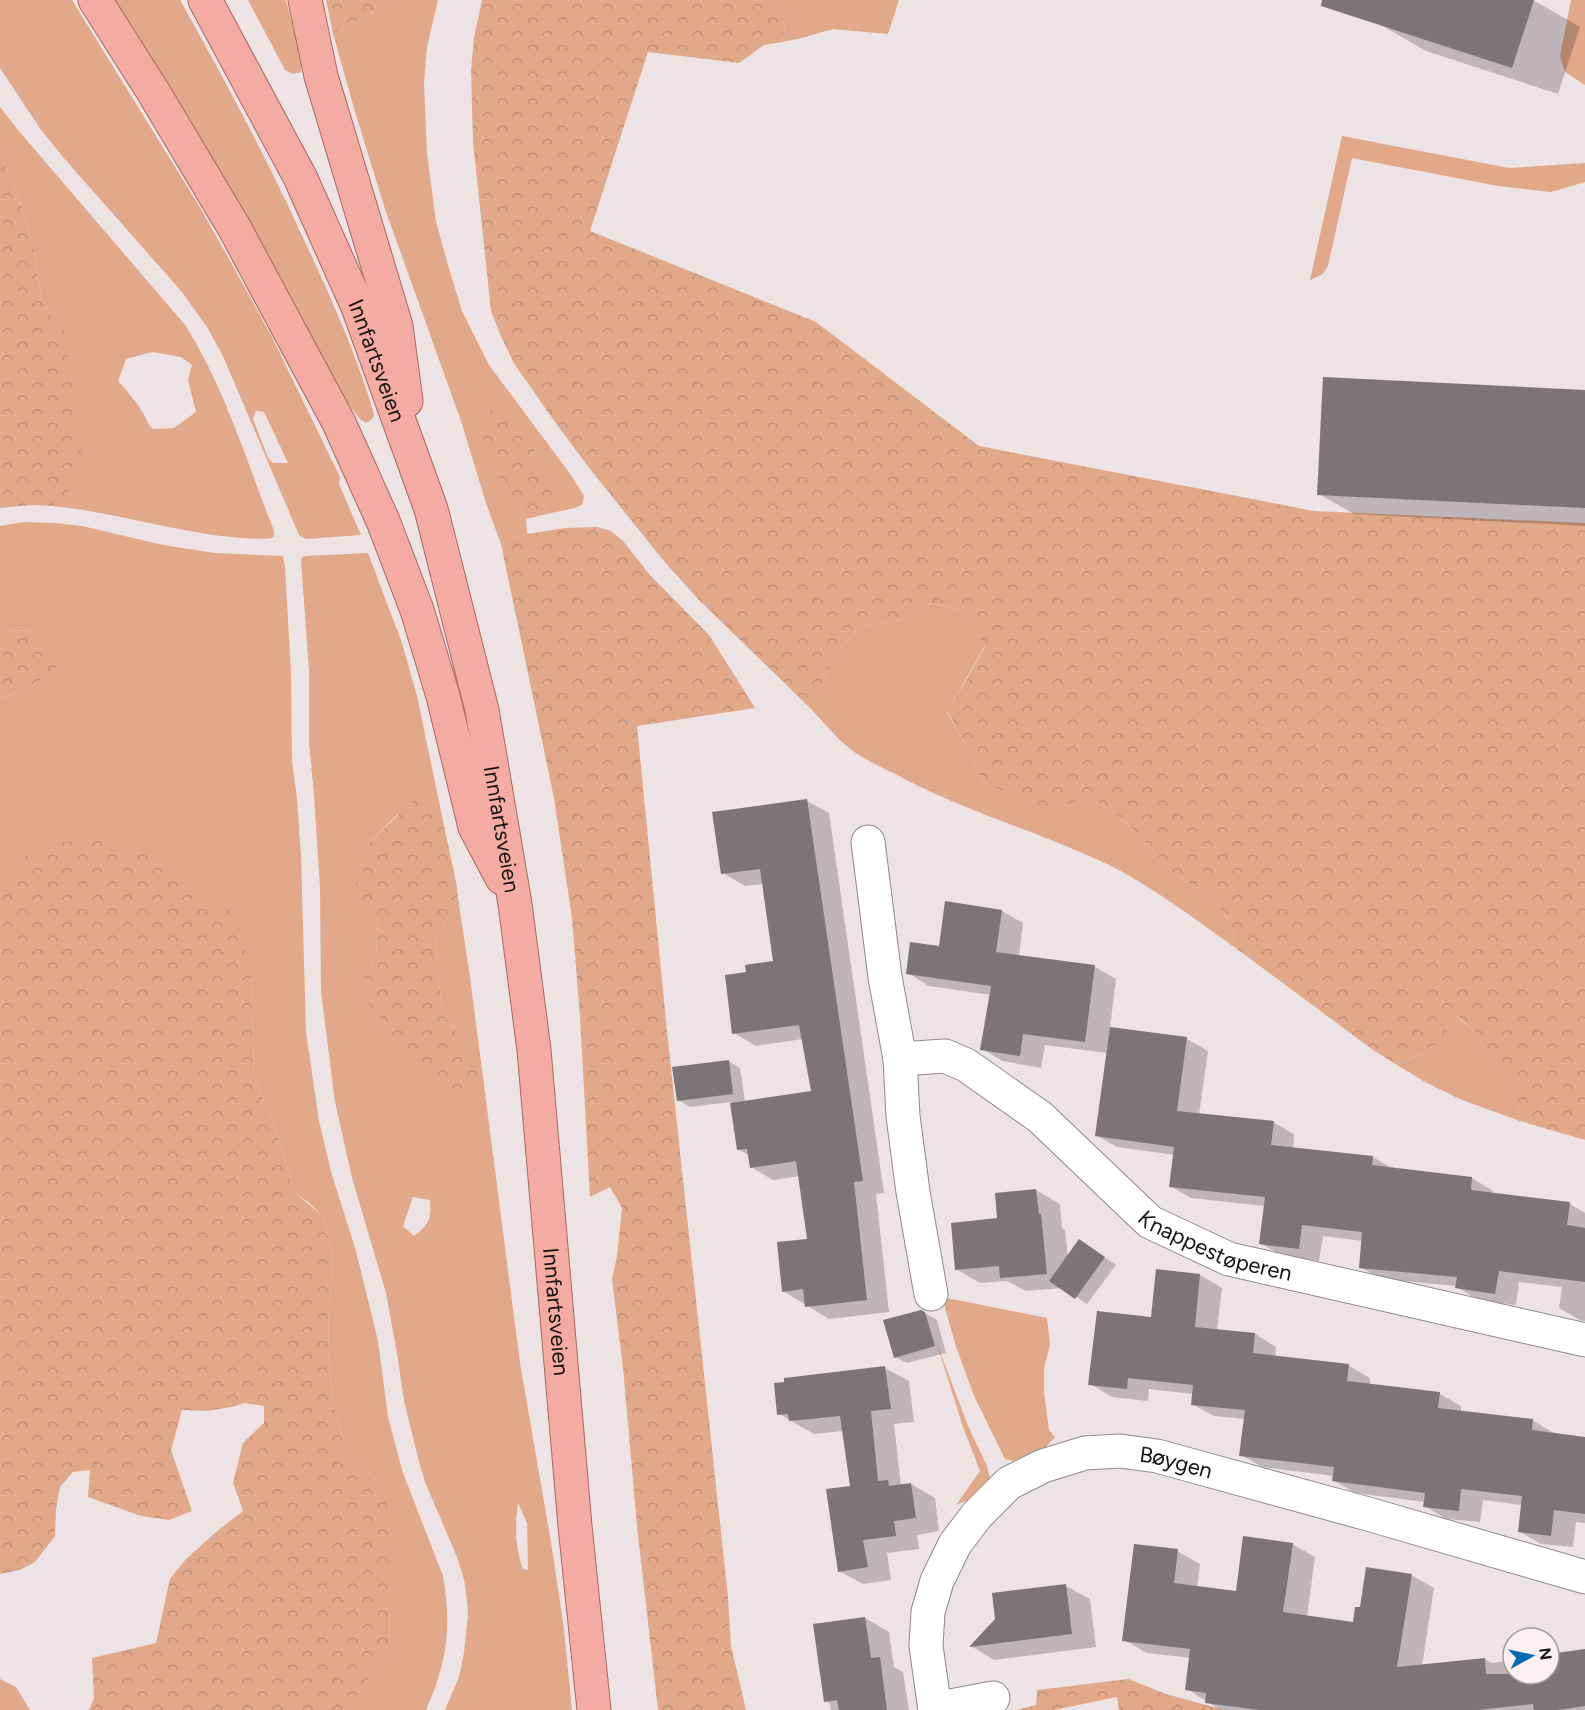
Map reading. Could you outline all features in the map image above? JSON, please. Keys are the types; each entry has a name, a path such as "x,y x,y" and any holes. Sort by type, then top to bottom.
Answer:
{"highway":[{"path":"95,0 235,228 339,423 383,521 417,610 443,696 475,827 515,904"},
{"name":"Innfartsveien","path":"205,0 300,177 358,307 431,509 482,710 515,904 534,1050 575,1526 594,1710"},
{"path":"305,0 321,76 396,326 414,459"}],"street":[{"path":"868,842 885,977 900,1059 908,1160 931,1294"},
{"name":"Knappestøperen","path":"900,1059 945,1056 966,1065 1040,1117 1150,1222 1229,1259 1585,1340"},
{"name":"Bøygen","path":"993,1698 935,1710 926,1646 928,1612 937,1581 955,1544 977,1515 1009,1483 1043,1466 1085,1453 1120,1451 1157,1456 1585,1577"}],"green space":[{"path":"0,0 72,0 201,209 271,335 340,477 339,484 361,535 306,539 299,535 223,356 207,327 182,292 62,156 39,127 0,68","holes":["256,411 264,412 288,463 273,463 268,458 253,419"]},
{"path":"111,0 180,0 261,151 325,286 352,349 367,392 374,414 370,421 366,423 360,419 346,402"},
{"path":"248,0 286,0 302,62 301,72 293,74 285,70"},
{"path":"326,0 396,0 333,34"},
{"path":"396,0 438,0 427,47 424,83 427,154 436,222 462,311 489,365 571,475 584,496 582,505 547,514 545,503 551,484 533,446 494,468 526,519 527,534 501,544 460,418 385,209 333,34"},
{"path":"482,0 779,0 787,18 782,42 764,45 739,63 648,52 590,231 816,322 979,446 1314,511 1585,523 1585,1140 1520,1121 1520,1111 1509,1080 1474,1031 1457,1016 1434,1048 1397,1065 1373,1050 1233,946 1234,931 1215,899 1172,872 1122,818 1090,798 1071,804 1040,806 984,783 947,711 986,645 960,610 930,603 900,620 859,627 833,657 820,692 808,706 698,599 663,560 555,422 515,365 491,311 473,142 471,69 474,38"},
{"path":"779,0 899,0 888,34 833,29 782,42 787,18"},
{"path":"1571,0 1585,0 1585,85 1565,72 1560,56"},
{"path":"0,107 186,326 224,400 274,531 272,538 207,534 91,511 52,506 66,497 64,331 42,303 34,251 23,212 0,150","holes":["152,352 181,357 192,365 188,380 196,412 174,428 153,429 137,404 118,381 126,359"]},
{"path":"1342,136 1509,168 1585,163 1585,182 1551,192 1498,186 1352,158 1328,266 1323,274 1310,280"},
{"path":"0,150 23,212 34,251 42,303 64,331 82,457 66,497 52,506 0,508"},
{"path":"496,404 533,446 551,484 552,496 545,503 547,514 526,519 483,447 480,422"},
{"path":"24,522 82,526 163,545 215,553 283,556 291,673 292,761 301,855 306,1032 319,1121 332,1175 356,1251 378,1341 388,1417 403,1473 443,1576 447,1612 446,1645 439,1676 426,1710 354,1710 353,1703 366,1681 390,1650 389,1599 380,1483 352,1461 342,1438 333,1402 328,1354 333,1261 324,1217 294,1192 280,1141 254,1076 251,974 0,891 0,699 36,684 37,630 0,631 0,526"},
{"path":"597,527 611,531 623,541 650,575 709,635 755,708 637,726 667,1031 728,1597 731,1646 746,1710 658,1710 612,1279 622,1208 610,1187 590,1197 572,918 554,798 501,544 527,534 565,528"},
{"path":"368,553 402,643 417,696 441,811 429,803 397,815 368,844 359,858 378,917 376,955 358,995 375,1011 384,1028 473,1053 442,1013 435,941 458,898 520,1363 564,1629 572,1710 445,1710 459,1677 464,1653 468,1614 464,1579 425,1482 404,1401 386,1293 352,1178 335,1102 321,991 320,887 309,742 309,670 301,561 305,556","holes":["413,1197 430,1200 430,1217 414,1236 403,1226","518,1503 527,1523 528,1570 523,1569 517,1545"]},
{"path":"930,603 960,610 986,644 947,712 984,783 1071,804 1090,798 1122,818 1172,872 1215,899 1234,931 1233,946 1158,894 1111,866 949,800 866,759 843,743 808,706 820,692 833,657 859,627 900,620"},
{"path":"37,630 59,665 36,684 0,699 0,631"},
{"path":"414,800 429,803 441,811 457,887 458,898 435,941 442,1013 473,1053 484,1090 456,1102 436,1091 430,1073 399,1056 375,1011 358,995 376,955 378,917 363,917 357,907 356,878 359,858 368,844"},
{"path":"94,834 157,860 240,918 251,974 254,1076 280,1141 294,1192 324,1217 333,1261 328,1354 333,1402 342,1438 352,1461 380,1483 394,1530 389,1599 390,1650 366,1681 354,1703 354,1710 89,1710 94,1698 92,1658 156,1643 170,1579 186,1559 243,1511 233,1483 243,1443 264,1423 264,1406 244,1403 206,1411 182,1410 171,1450 192,1511 169,1520 141,1516 88,1497 90,1470 73,1472 60,1487 55,1536 35,1562 20,1570 0,1574 0,891 30,852"},
{"path":"1456,1016 1474,1031 1509,1080 1520,1111 1520,1121 1462,1100 1397,1065 1434,1048"},
{"path":"942,1297 1047,1318 1050,1345 1044,1368 1044,1392 1049,1430 1055,1437 1044,1449 1013,1461 1005,1459 975,1398 956,1347"},
{"path":"936,1341 990,1478 977,1496 956,1505 980,1471 963,1427"},
{"path":"0,1679 16,1687 30,1710 0,1710"},
{"path":"1128,1679 1166,1694 1224,1710 1119,1710 1117,1697 1054,1710 1016,1710 1036,1705 1037,1690"}],"building":[{"path":"1322,0 1534,0 1512,68 1321,6"},
{"path":"1323,377 1585,390 1585,508 1317,495"},
{"path":"807,799 863,1181 854,1182 867,1300 805,1307 803,1289 782,1292 777,1242 807,1239 796,1161 750,1168 747,1149 737,1150 730,1103 811,1091 799,1025 732,1034 725,975 746,972 745,965 773,961 760,869 721,874 712,812"},
{"path":"945,901 1002,910 996,952 1095,965 1085,1042 1023,1034 1020,1056 980,1050 991,986 906,974 910,942 939,946"},
{"path":"1110,1027 1187,1037 1177,1111 1274,1121 1271,1145 1373,1156 1372,1165 1472,1177 1471,1190 1570,1202 1567,1225 1585,1228 1585,1282 1499,1271 1495,1294 1455,1288 1457,1277 1359,1268 1362,1232 1302,1225 1299,1249 1259,1244 1265,1197 1169,1187 1174,1147 1095,1136"},
{"path":"729,1060 733,1094 677,1101 672,1067"},
{"path":"1036,1189 1047,1274 1000,1278 999,1266 955,1270 951,1223 997,1218 995,1193"},
{"path":"1079,1239 1105,1257 1075,1299 1049,1281"},
{"path":"1156,1269 1200,1274 1195,1327 1255,1333 1253,1353 1349,1364 1347,1381 1440,1392 1438,1408 1533,1419 1532,1430 1585,1437 1585,1514 1554,1510 1551,1536 1518,1532 1522,1496 1461,1489 1459,1511 1423,1507 1425,1493 1332,1481 1334,1467 1239,1456 1245,1410 1191,1405 1193,1385 1128,1378 1127,1389 1088,1385 1097,1311 1151,1317"},
{"path":"921,1310 925,1312 935,1346 894,1358 883,1320"},
{"path":"885,1366 891,1409 871,1411 878,1481 888,1480 889,1486 911,1483 916,1518 894,1521 896,1536 863,1540 868,1567 838,1572 826,1489 850,1486 840,1416 789,1421 788,1414 777,1415 774,1383 784,1382 784,1378"},
{"path":"1243,1536 1293,1543 1283,1612 1353,1622 1355,1607 1360,1607 1366,1567 1412,1574 1397,1667 1485,1658 1486,1674 1501,1674 1501,1686 1561,1686 1561,1652 1585,1649 1585,1706 1558,1710 1534,1710 1533,1704 1478,1710 1260,1710 1205,1703 1206,1693 1185,1690 1190,1649 1122,1641 1134,1544 1178,1549 1174,1583 1236,1591"},
{"path":"1066,1584 1072,1634 969,1647 995,1619 992,1593"},
{"path":"865,1617 871,1658 880,1657 887,1710 839,1710 837,1700 824,1702 813,1624"}]}
